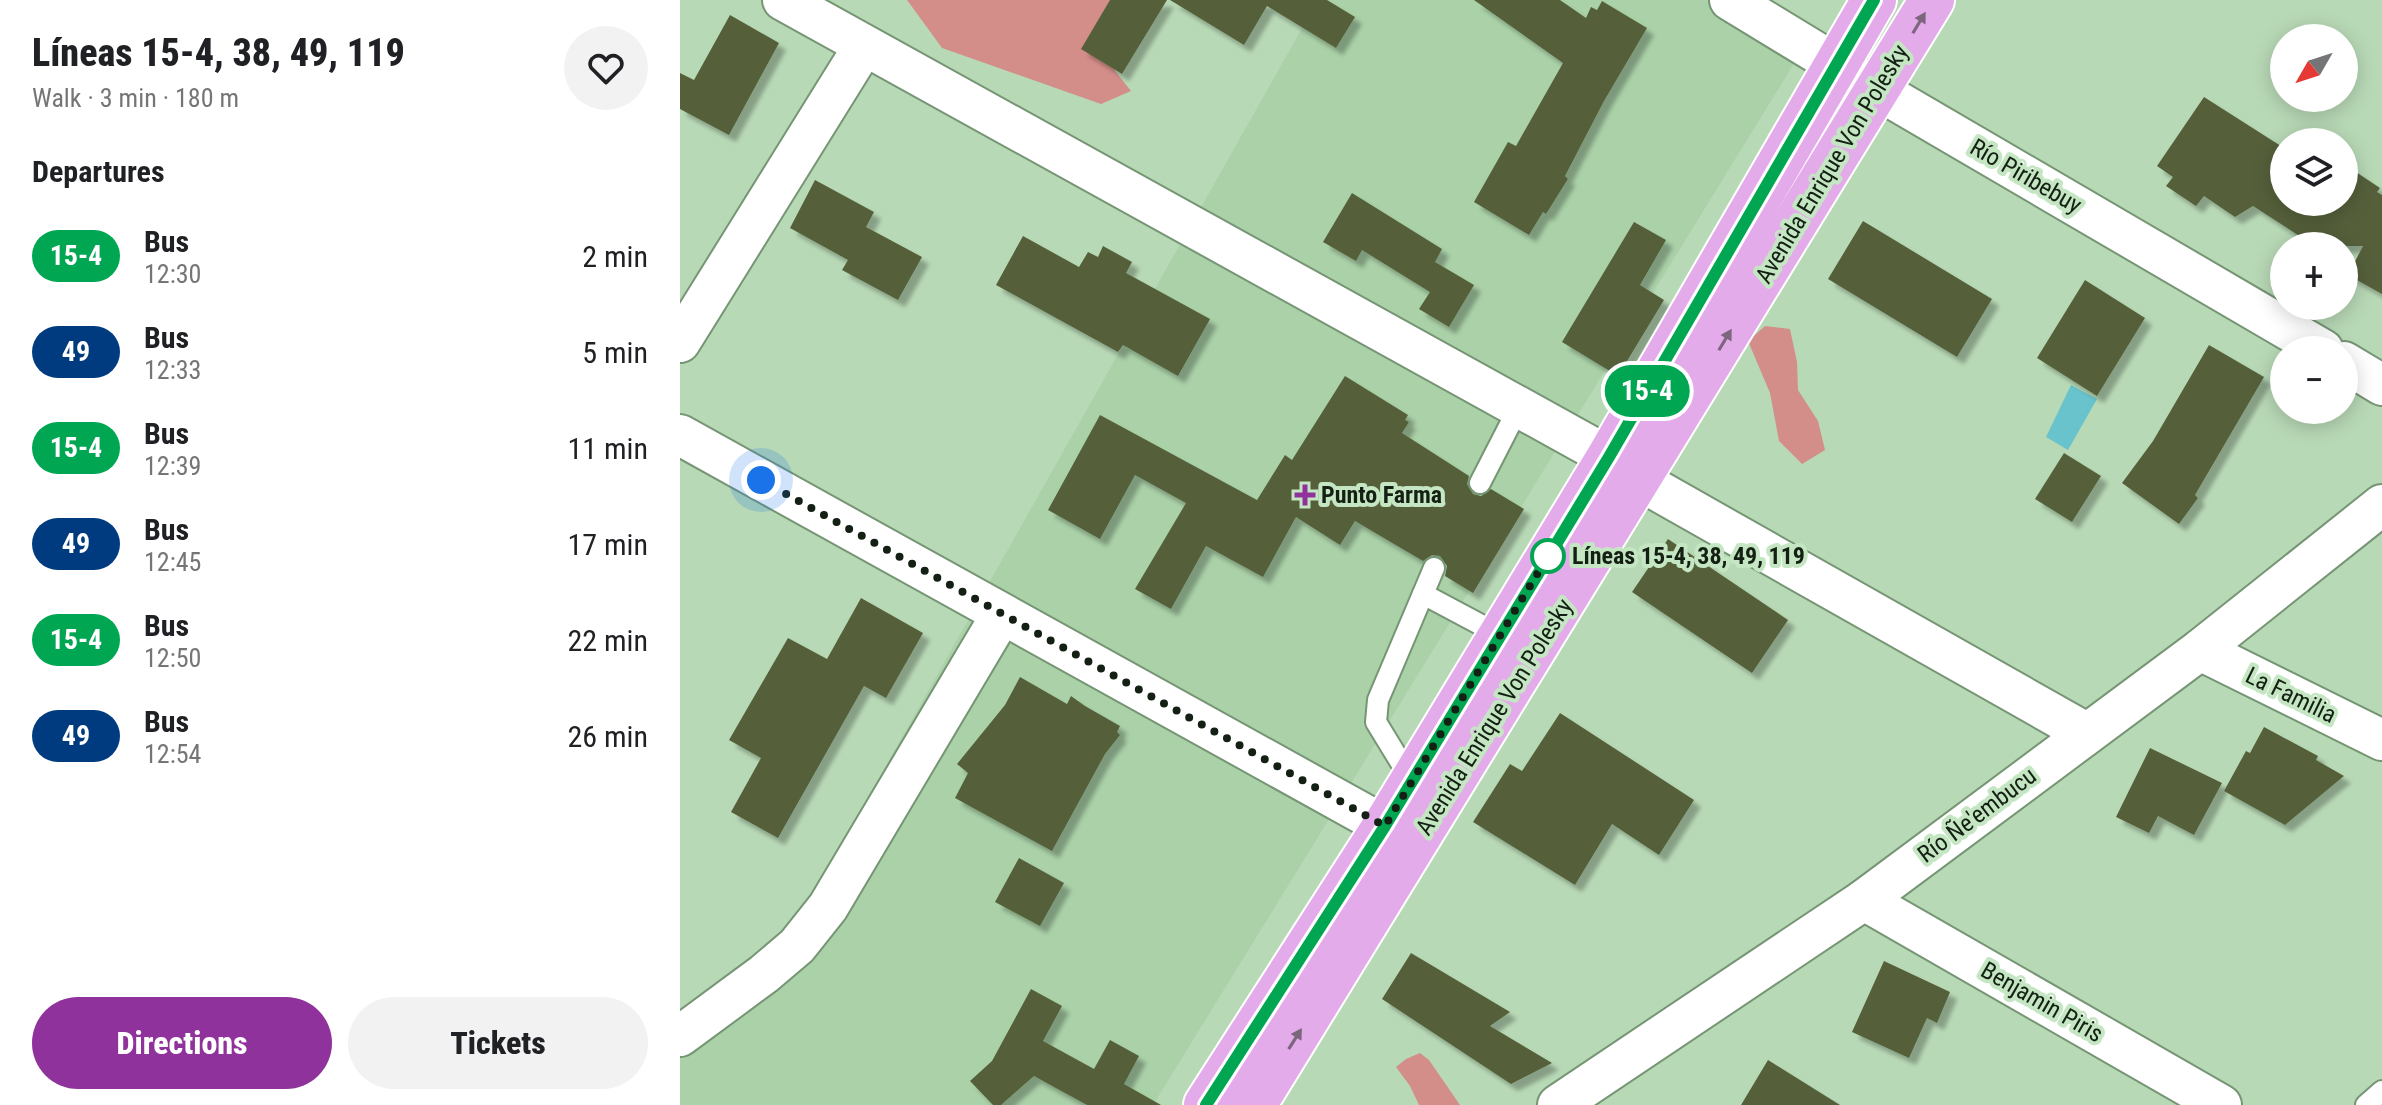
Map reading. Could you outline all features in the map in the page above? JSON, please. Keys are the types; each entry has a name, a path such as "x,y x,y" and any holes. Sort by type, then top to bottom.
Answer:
{"main road":[{"name":"Avenida Enrique Von Polesky","path":"1254,1105 1624,468 1836,64 1874,0"},
{"name":"Avenida Enrique Von Polesky","path":"1206,1105 1385,826 1500,635 1624,468 1878,90 1932,0"}],"street":[{"path":"783,0 1519,407 2086,733"},
{"name":"Río Piribebuy","path":"1730,0 2299,336"},
{"path":"680,342 864,46"},
{"path":"2358,370 2382,385"},
{"path":"680,435 1385,826"},
{"name":"Río Ñe'embucu","path":"1558,1105 1864,900 2200,650 2382,505"},
{"path":"680,1036 797,946 828,907 1002,614"},
{"name":"La Familia","path":"2200,650 2382,740"},
{"name":"Benjamin Piris","path":"1864,900 2221,1105"}],"lane":[{"path":"1480,483 1519,407"},
{"path":"1412,781 1376,722 1378,700 1434,568"},
{"path":"1423,594 1500,635"},
{"path":"2366,1105 2382,1091"}],"shaded area":[{"path":"907,0 1118,0 1112,67 1131,91 1101,104 942,48"},
{"path":"1318,0 1753,0 1811,36 1153,1105 680,1105 680,1022 791,934"},
{"path":"1765,326 1790,329 1797,362 1798,390 1818,421 1825,450 1802,464 1779,441 1770,393 1748,341"},
{"path":"1420,1053 1429,1060 1460,1105 1419,1105 1396,1067"}],"water":[{"path":"2071,385 2097,399 2068,450 2046,437"}],"building":[{"path":"1110,0 1167,0 1122,74 1081,49"},
{"path":"1170,0 1327,0 1355,17 1336,48 1267,6 1244,45"},
{"path":"1474,0 1560,0 1586,18 1591,7 1597,10 1602,1 1647,28 1604,101 1565,176 1568,179 1529,235 1474,202 1508,142 1516,146 1563,63"},
{"path":"730,15 779,43 729,135 680,109 680,73 694,80"},
{"path":"2204,97 2270,139 2270,216 2358,216 2358,173 2380,188 2377,192 2382,195 2382,294 2358,281 2358,256 2363,246 2358,246 2358,232 2293,232 2253,206 2235,217 2204,196 2196,206 2166,186 2173,177 2157,166"},
{"path":"815,180 874,212 866,227 922,257 898,300 842,270 848,260 790,228"},
{"path":"1352,193 1442,249 1435,262 1474,285 1449,327 1419,309 1430,292 1362,250 1356,261 1323,242"},
{"path":"1863,221 1992,299 1957,357 1828,279"},
{"path":"1634,222 1666,240 1640,285 1664,300 1618,376 1562,342"},
{"path":"1023,236 1079,267 1088,252 1098,257 1103,246 1132,262 1126,273 1210,319 1178,376 1123,345 1118,352 996,285"},
{"path":"2085,280 2145,318 2097,396 2037,358"},
{"path":"2209,345 2264,377 2195,495 2198,498 2179,524 2122,483 2153,441"},
{"path":"1345,376 1408,415 1405,420 1409,422 1402,433 1469,476 1467,484 1473,494 1481,496 1491,489 1524,509 1473,593 1445,576 1447,566 1440,556 1432,555 1423,561 1355,521 1340,545 1296,517 1263,577 1206,546 1171,609 1135,589 1186,503 1135,475 1100,539 1048,510 1100,415 1257,500 1285,455 1292,460"},
{"path":"2064,453 2101,476 2072,522 2035,499"},
{"path":"1668,539 1788,620 1752,673 1632,592"},
{"path":"861,598 923,633 886,698 864,686 778,838 731,812 761,758 729,740 788,638 827,659"},
{"path":"1020,677 1067,704 1071,696 1120,726 1117,732 1120,735 1105,754 1052,851 955,798 968,773 957,764 1005,705"},
{"path":"1560,713 1694,800 1659,855 1612,824 1575,885 1473,822 1510,764 1522,771"},
{"path":"2264,727 2318,756 2316,760 2344,776 2285,825 2224,791 2246,751 2250,753"},
{"path":"2150,748 2222,783 2194,835 2158,816 2149,833 2116,817"},
{"path":"1019,858 1064,883 1040,926 995,902"},
{"path":"1411,953 1510,1012 1490,1026 1552,1063 1511,1084 1382,999"},
{"path":"1884,961 1950,992 1937,1023 1927,1018 1909,1058 1852,1032"},
{"path":"1031,989 1062,1006 1043,1041 1094,1069 1110,1040 1139,1056 1124,1084 1161,1105 1087,1105 1034,1076 1001,1105 993,1105 970,1081 992,1061"},
{"path":"1768,1060 1840,1105 1741,1105"}],"bus line":[{"name":"15-4","path":"1206,1105 1385,826 1609,457 1874,0"}],"place":[{"name":"Punto Farma","path":"1305,495"},
{"name":"Líneas 15-4, 38, 49, 119","path":"1548,556"}],"route":[{"path":"761,480 1385,826 1548,556"}]}
